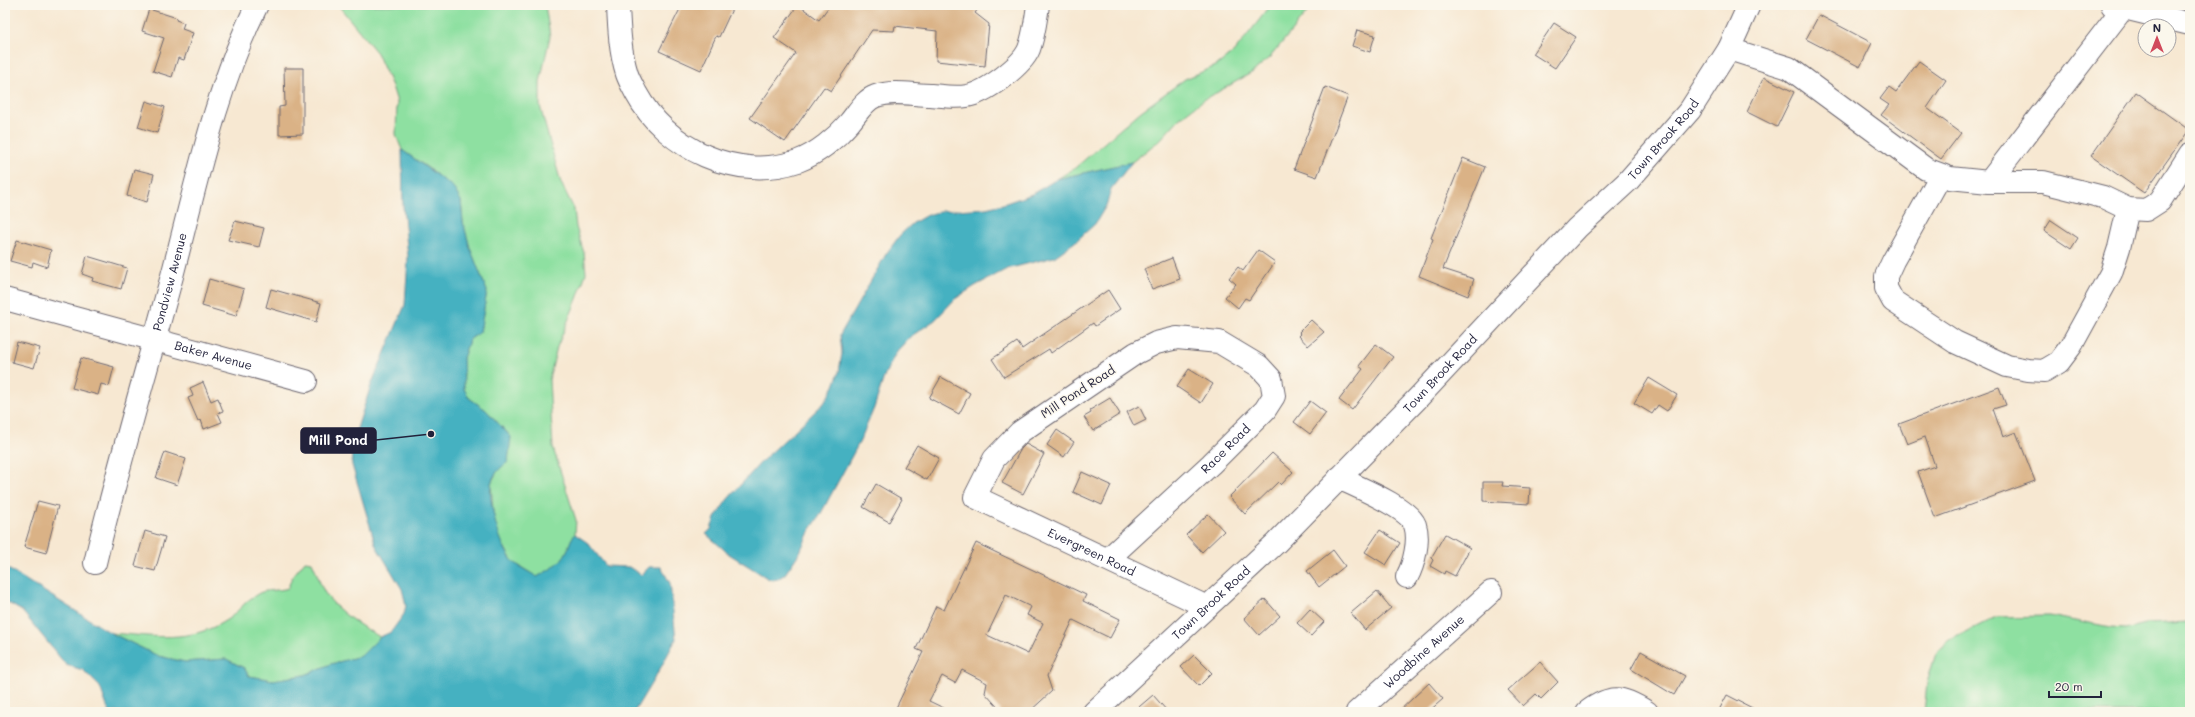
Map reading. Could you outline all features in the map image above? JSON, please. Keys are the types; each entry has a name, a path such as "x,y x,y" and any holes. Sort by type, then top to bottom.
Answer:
{"street":[{"name":"Pondview Avenue","path":"95,563 112,492 155,339 206,145 233,61 244,32 257,5"},
{"path":"618,5 619,32 627,74 643,104 666,130 694,151 706,156 732,165 765,168 799,160 825,146 849,124 866,103 876,96 898,94 968,96 987,88 1014,68 1028,51 1038,5"},
{"name":"Town Brook Road","path":"1094,712 1207,606 1276,544 1482,330 1577,228 1628,181 1690,110 1729,49 1749,5"},
{"path":"1989,182 2118,6 2190,24"},
{"path":"1729,49 1789,68 1926,169 1950,178 1989,182 2043,182 2103,197 2128,209 2146,210 2160,201 2190,154"},
{"path":"1941,175 1893,261 1886,276 1886,288 1893,301 1955,342 2007,366 2028,370 2044,371 2059,362 2071,346 2111,273 2119,248 2128,209"},
{"name":"Baker Avenue","path":"5,299 155,339 306,382"},
{"name":"Mill Pond Road","path":"975,497 994,460 1020,432 1136,353 1156,343 1177,338 1212,341"},
{"name":"Race Road","path":"1108,559 1211,464 1265,410 1274,396 1272,380 1259,366 1237,352 1212,341"},
{"path":"1339,478 1399,508 1415,525 1416,541 1412,568 1407,577"},
{"name":"Evergreen Road","path":"975,497 1207,606"},
{"name":"Woodbine Avenue","path":"1357,712 1491,592"},
{"path":"1587,712 1610,699 1620,700 1647,712"}],"green space":[{"path":"338,5 545,5 550,36 540,82 540,106 561,183 574,209 576,227 584,253 586,273 557,347 549,380 553,448 576,520 575,534 561,560 537,577 513,562 497,534 493,511 491,483 499,468 511,437 486,410 469,398 464,389 463,358 469,340 480,332 487,291 470,248 463,222 461,201 435,173 402,150 396,135 397,102 392,86 377,53"},
{"path":"1271,5 1313,5 1271,56 1253,72 1202,101 1179,119 1160,140 1132,162 1057,179 1075,168 1140,112 1185,79 1216,66 1234,52"},
{"path":"305,561 312,562 325,593 337,607 357,623 380,637 361,656 331,664 305,675 273,680 249,676 244,668 226,659 185,662 158,656 111,633 171,636 186,635 214,627 228,619 252,597 268,591 288,588 292,577"},
{"path":"2050,616 2110,628 2125,629 2146,624 2190,622 2190,712 1924,712 1927,683 1936,653 1950,640 1996,617"}],"water":[{"path":"402,150 453,187 461,201 463,222 470,248 487,291 480,332 469,340 463,358 464,389 469,398 486,410 511,437 508,462 495,474 491,484 491,502 496,525 509,556 516,564 537,577 561,560 575,534 588,543 606,566 629,567 641,575 649,567 661,567 670,583 676,639 634,712 109,712 100,687 83,670 66,665 22,611 5,601 5,567 111,633 158,656 185,662 226,659 244,668 249,676 273,680 305,675 331,664 361,656 380,637 391,632 404,614 406,605 402,589 376,546 352,465 351,447 371,385 405,305 408,257 403,206"},
{"path":"1132,162 1111,189 1107,204 1095,224 1075,242 1054,257 1007,269 975,286 955,299 935,320 910,337 897,351 885,374 874,408 860,441 819,517 809,532 800,552 785,574 778,579 772,580 767,578 729,554 706,534 711,529 715,518 727,500 761,462 824,403 834,386 839,372 842,353 840,335 886,254 900,235 913,223 927,215 942,211 986,208 1003,204 1032,194 1057,179"}],"building":[{"path":"682,5 734,5 719,37 716,36 701,70 659,51"},
{"path":"798,5 819,20 830,5 981,5 975,13 989,24 985,66 936,61 937,31 895,26 894,31 872,30 831,91 824,87 785,142 750,118 796,53 774,38"},
{"path":"149,9 177,18 176,20 184,23 182,29 193,33 184,60 178,58 172,77 153,71 164,38 142,31"},
{"path":"1819,15 1872,43 1860,67 1806,39"},
{"path":"1554,23 1576,37 1555,68 1533,54"},
{"path":"1357,30 1375,35 1370,52 1352,46"},
{"path":"1919,61 1946,80 1927,108 1961,133 1941,159 1881,115 1889,105 1880,99 1889,87 1896,92"},
{"path":"284,68 303,68 303,134 279,135 279,107 285,106"},
{"path":"1764,77 1794,92 1777,127 1747,112"},
{"path":"1325,87 1348,96 1317,177 1294,169"},
{"path":"2136,92 2189,130 2144,193 2091,156"},
{"path":"146,101 165,107 157,133 138,127"},
{"path":"1463,158 1485,167 1443,269 1474,279 1468,296 1419,276 1433,239 1431,238"},
{"path":"134,169 154,174 147,202 127,196"},
{"path":"2051,220 2078,238 2071,249 2044,231"},
{"path":"235,221 264,228 259,247 228,240"},
{"path":"17,240 51,250 47,267 33,262 32,267 10,261"},
{"path":"1258,250 1275,262 1249,300 1245,298 1238,308 1225,297 1236,284 1229,278 1238,267 1243,271"},
{"path":"87,256 127,268 121,289 92,281 93,278 82,274"},
{"path":"1172,258 1180,279 1152,289 1144,269"},
{"path":"209,279 244,289 236,316 202,306"},
{"path":"271,289 321,303 316,322 266,307"},
{"path":"1108,290 1120,309 1095,326 1093,323 1051,353 1049,349 1004,377 992,359 1017,342 1022,349"},
{"path":"1311,320 1324,332 1308,346 1299,336 1301,334 1299,332"},
{"path":"17,342 40,348 34,368 12,362"},
{"path":"1376,344 1393,357 1352,410 1339,400 1363,369 1359,366"},
{"path":"81,358 114,367 109,386 101,384 98,395 72,388"},
{"path":"1189,369 1213,384 1201,403 1177,387"},
{"path":"941,377 970,393 959,414 929,398"},
{"path":"1649,378 1677,395 1667,411 1658,405 1652,414 1634,403"},
{"path":"203,382 211,401 218,398 223,411 218,413 222,422 204,429 201,420 198,421 188,398 193,396 190,388"},
{"path":"1999,387 2006,405 1993,409 2003,437 2016,432 2035,481 1935,518 1918,472 1935,466 1925,437 1907,444 1899,424"},
{"path":"1110,398 1120,414 1093,431 1084,417 1091,413 1090,410"},
{"path":"1310,401 1326,413 1310,434 1294,422"},
{"path":"1139,406 1146,420 1134,426 1127,412"},
{"path":"1057,430 1074,442 1064,457 1047,445"},
{"path":"1026,444 1044,454 1023,494 1002,483 1021,449"},
{"path":"917,445 939,458 927,480 904,467"},
{"path":"165,452 186,459 177,485 156,478"},
{"path":"1272,453 1293,472 1281,485 1278,482 1245,514 1229,497"},
{"path":"1082,472 1111,485 1102,505 1073,492"},
{"path":"1483,482 1503,482 1502,486 1530,488 1529,504 1483,501"},
{"path":"876,484 902,499 889,522 863,507"},
{"path":"38,501 58,506 46,553 24,547"},
{"path":"1208,514 1224,531 1202,552 1186,535"},
{"path":"1380,530 1400,543 1386,565 1365,552"},
{"path":"145,531 165,537 155,571 135,566"},
{"path":"1445,534 1470,548 1455,576 1445,571 1444,574 1430,566 1433,560 1431,558"},
{"path":"976,543 1086,595 1083,601 1120,619 1110,638 1073,620 1047,676 1052,691 1029,712 1002,712 985,693 987,683 962,670 955,683 942,676 929,701 952,712 894,712 923,652 916,649 936,606 944,610","holes":["1006,595 1031,607 1027,615 1043,623 1028,654 987,635"]},
{"path":"1333,550 1345,566 1319,587 1307,571"},
{"path":"1377,591 1391,608 1365,630 1351,613"},
{"path":"1265,599 1280,616 1259,635 1244,618"},
{"path":"1310,609 1324,622 1311,636 1297,623"},
{"path":"1641,651 1685,676 1674,695 1631,669"},
{"path":"1194,655 1212,673 1199,686 1181,667"},
{"path":"1540,662 1558,682 1541,699 1536,694 1523,706 1508,690"},
{"path":"1429,683 1443,699 1428,712 1398,712"},
{"path":"1153,695 1168,712 1133,712"},
{"path":"1727,695 1760,712 1718,712"}],"place":[{"name":"Mill Pond","path":"431,434"}]}
